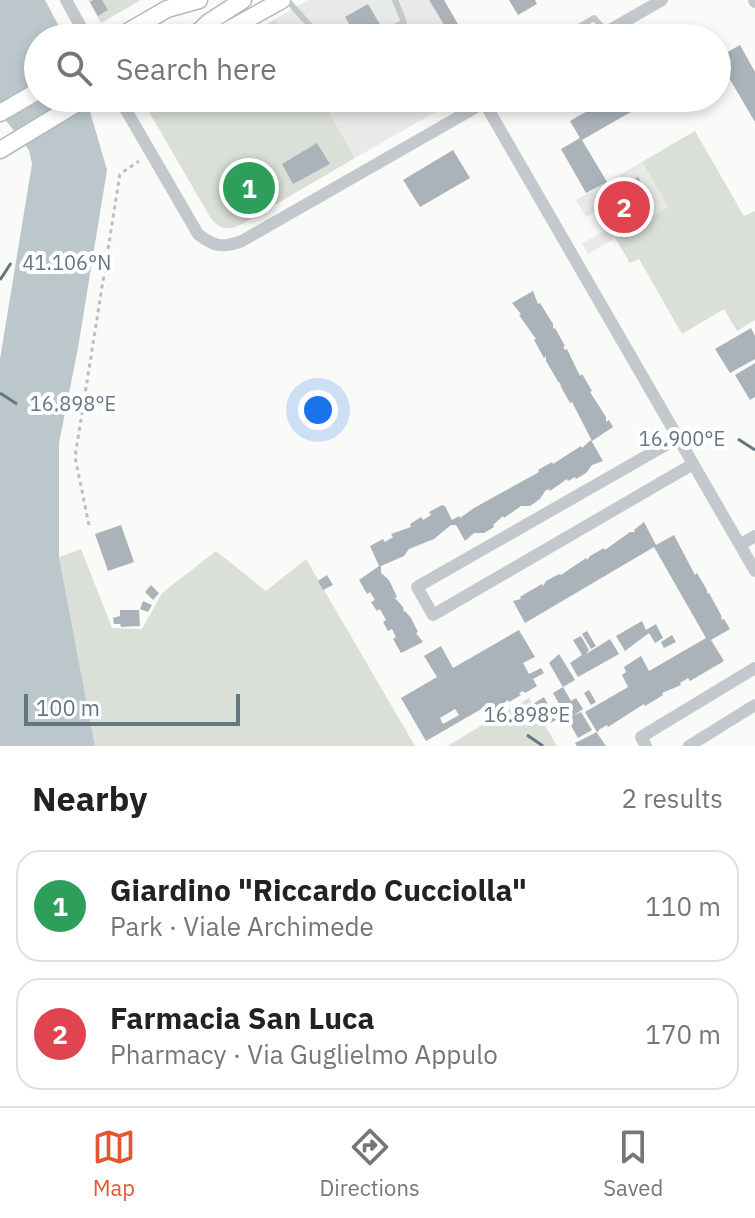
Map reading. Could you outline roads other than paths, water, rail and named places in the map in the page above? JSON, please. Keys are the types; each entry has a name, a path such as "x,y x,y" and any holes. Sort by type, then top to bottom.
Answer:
{"street":[{"path":"66,0 79,24"},
{"path":"140,24 172,4 199,0"},
{"path":"207,24 243,0"},
{"path":"240,24 284,0"},
{"path":"617,24 642,5 662,0"},
{"path":"0,113 24,99"},
{"path":"0,150 62,112"},
{"path":"127,112 198,234 210,244 225,248 467,112"},
{"path":"495,112 755,571"},
{"path":"678,438 417,587 433,615 693,464"},
{"path":"740,545 755,536"},
{"path":"646,746 641,737 755,668"},
{"path":"689,746 755,705"}],"lane":[{"path":"284,0 307,24"},
{"path":"395,0 404,22 400,24"}],"place":[{"name":"Giardino \"Riccardo Cucciolla\"","path":"249,188"},
{"name":"Farmacia San Luca","path":"624,207"}]}
